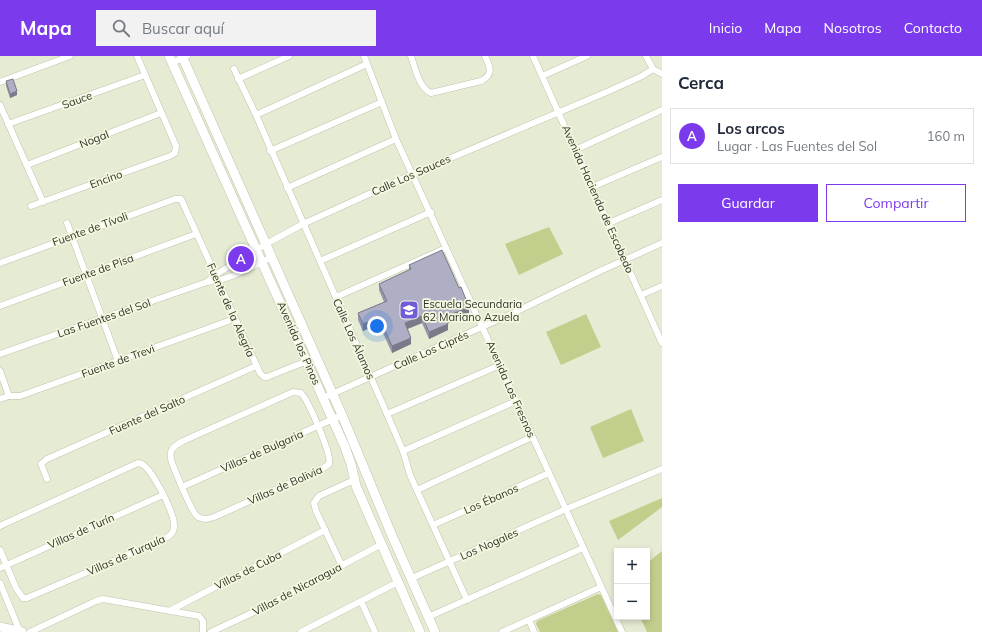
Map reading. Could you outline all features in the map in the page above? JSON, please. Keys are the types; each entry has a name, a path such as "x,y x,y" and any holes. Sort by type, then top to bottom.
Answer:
{"street":[{"path":"0,82 70,56"},
{"path":"137,56 161,113"},
{"path":"238,79 289,56"},
{"name":"Avenida Los Fresnos","path":"364,56 396,139 431,212 446,248 622,632"},
{"path":"412,56 422,83 431,93 473,83 486,78 490,71 485,56"},
{"name":"Avenida Hacienda de Escobedo","path":"533,56 662,343"},
{"path":"542,76 588,56"},
{"path":"646,56 653,69 662,74"},
{"path":"170,59 184,57"},
{"name":"Avenida los Pinos","path":"184,57 272,257 328,396 333,419 351,464 354,480 420,632"},
{"name":"Avenida los Pinos","path":"170,59 307,361 328,396 342,415 393,538 435,632"},
{"path":"256,115 368,64"},
{"name":"Calle Los Álamos","path":"234,69 256,115 270,151 336,297 403,451 406,465 467,600"},
{"name":"Calle Los Sauces","path":"257,249 303,224 413,174 631,82 653,69"},
{"name":"Sauce","path":"8,124 145,75"},
{"path":"270,151 382,102"},
{"path":"0,105 43,202"},
{"path":"575,150 662,110"},
{"name":"Encino","path":"31,206 170,156 176,151 176,146 161,113"},
{"name":"Nogal","path":"27,165 161,113"},
{"path":"288,188 396,139"},
{"path":"214,154 224,150"},
{"path":"592,188 662,157"},
{"name":"Fuente de Tívoli","path":"0,263 175,199 181,199"},
{"name":"Fuente de la Alegría","path":"181,199 234,319 256,366 262,375 267,377 307,361"},
{"path":"609,223 662,200"},
{"path":"320,262 431,212"},
{"path":"67,223 118,361"},
{"name":"Fuente de Pisa","path":"0,306 196,234"},
{"name":"Calle Los Ciprés","path":"328,396 483,327 662,243"},
{"path":"336,297 446,248"},
{"name":"Las Fuentes del Sol","path":"216,278 257,249"},
{"name":"Las Fuentes del Sol","path":"0,354 216,278 249,269 272,257"},
{"path":"641,295 662,286"},
{"name":"Fuente de Trevi","path":"0,399 9,396 20,396 234,319"},
{"path":"387,414 500,365"},
{"name":"Fuente del Salto","path":"47,478 42,467 42,462 47,459 256,366"},
{"path":"0,371 9,396"},
{"name":"Villas de Bolivia","path":"293,392 297,392 304,396 317,426 329,453 330,460 326,466 214,517 203,519 195,515 170,457 171,451 176,445 293,392"},
{"path":"403,451 516,401"},
{"name":"Villas de Bulgaria","path":"182,486 342,415"},
{"path":"417,490 532,437"},
{"name":"Villas de Turquía","path":"0,526 138,463 146,466 163,495 173,518 174,529 171,534 160,541 27,598 23,598 19,594 3,567 0,550"},
{"name":"Los Nogales","path":"412,578 662,468"},
{"name":"Los Ébanos","path":"433,525 549,473"},
{"path":"342,566 324,530 315,507 315,500 319,496 354,480"},
{"name":"Villas de Turín","path":"3,567 163,495"},
{"name":"Villas de Cuba","path":"170,610 324,530"},
{"path":"382,544 393,538"},
{"name":"Villas de Nicaragua","path":"211,632 254,612 382,544"},
{"path":"428,617 583,548"},
{"path":"301,632 398,582"},
{"path":"0,583 21,632"},
{"path":"502,632 601,588"},
{"path":"30,632 96,600 103,599 170,610 201,617 204,621 204,632"},
{"path":"361,601 376,632"},
{"path":"529,620 534,632"},
{"path":"0,628 21,632"}],"green space":[{"path":"549,227 563,254 519,275 505,244"},
{"path":"586,314 601,347 561,365 546,332"},
{"path":"631,409 644,441 603,458 590,427"},
{"path":"662,498 662,507 618,540 609,521"},
{"path":"662,551 662,632 647,632 641,620 650,620 650,561"},
{"path":"598,594 601,595 618,632 540,632 536,624 537,621"}],"building":[{"path":"13,79 17,91 10,94 6,81"},
{"path":"442,250 459,288 461,287 469,307 445,317 448,324 429,332 422,316 405,323 411,338 392,346 379,317 363,324 358,313 387,301 379,284 411,269 409,265"}],"place":[{"name":"Los arcos","path":"241,259"},
{"name":"Escuela Secundaria 62 Mariano Azuela","path":"409,310"}]}
